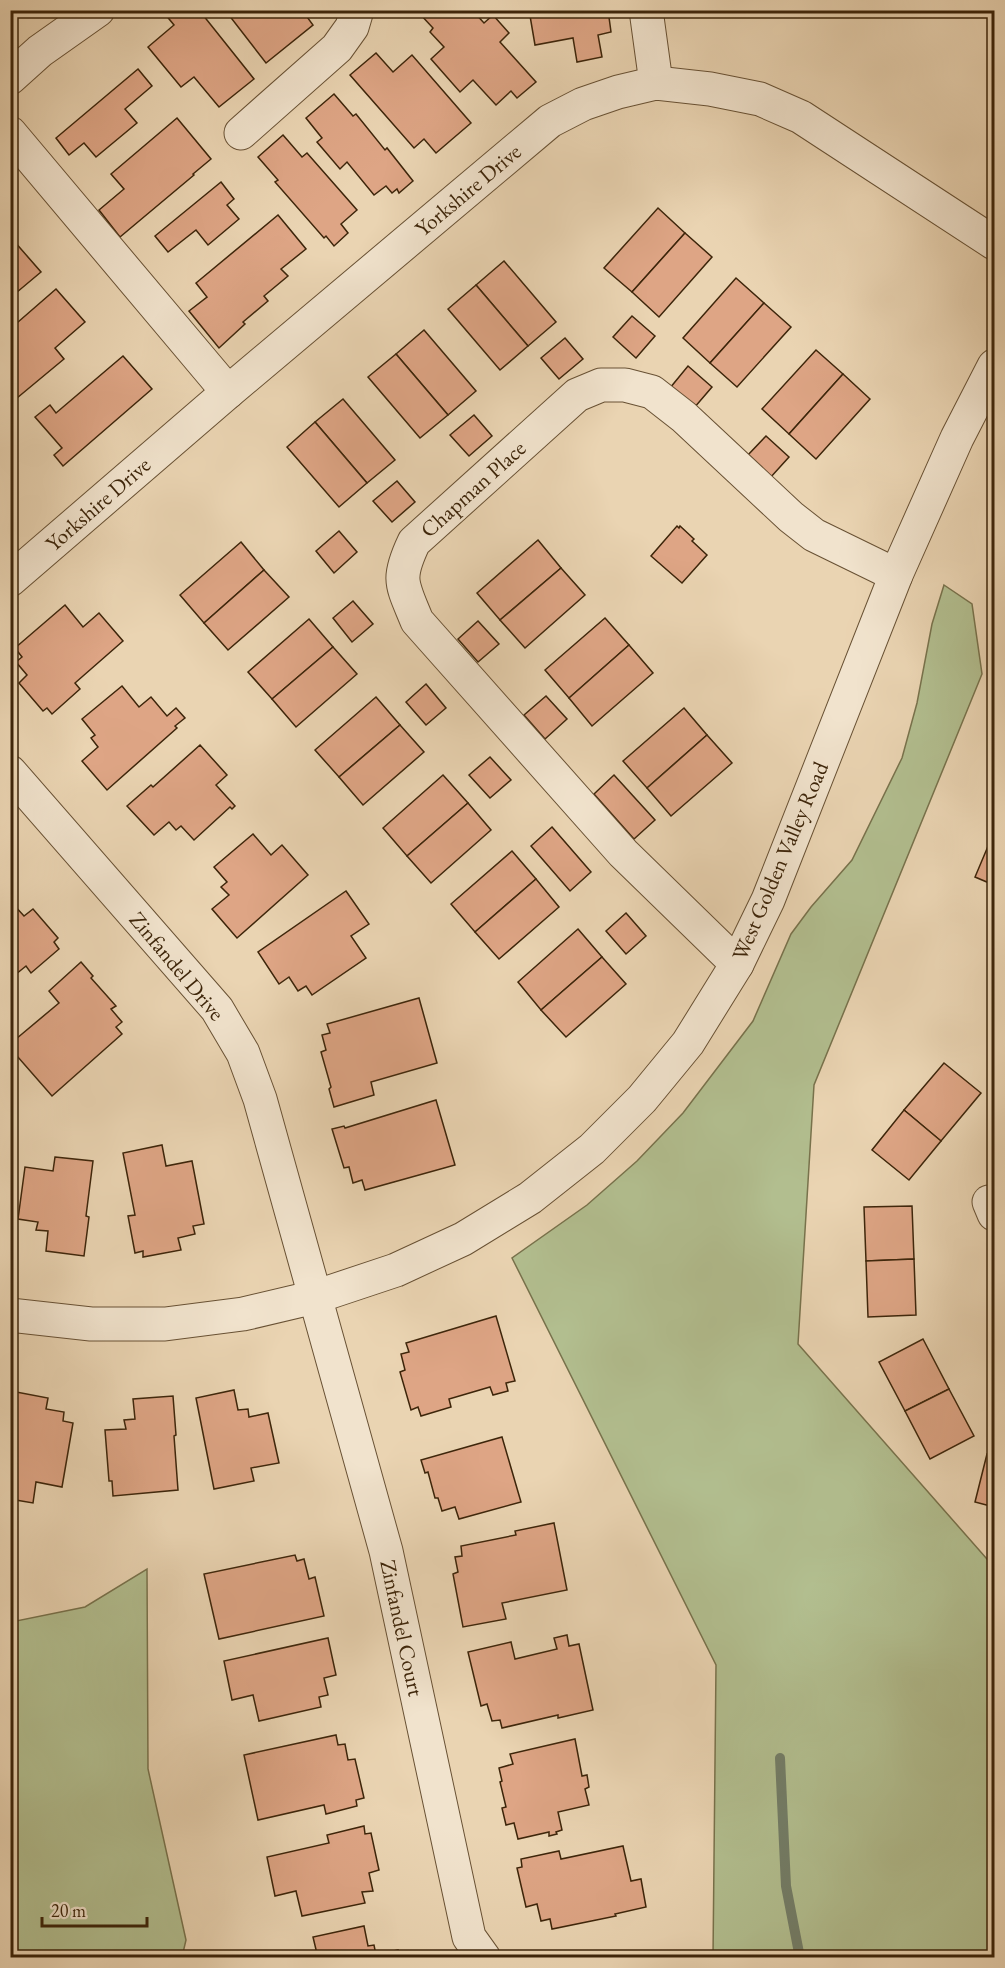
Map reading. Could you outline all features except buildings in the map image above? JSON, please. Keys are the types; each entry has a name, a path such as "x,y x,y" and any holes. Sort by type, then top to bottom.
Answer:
{"street":[{"path":"10,78 40,51 98,10"},
{"path":"241,133 337,48 352,27 357,10"},
{"path":"646,10 656,83"},
{"name":"Yorkshire Drive","path":"10,580 550,121 583,104 656,83 710,89 760,99 801,117 994,243"},
{"path":"10,133 228,393"},
{"name":"West Golden Valley Road","path":"10,1315 91,1324 165,1324 243,1314 315,1297 396,1270 463,1239 530,1198 592,1149 642,1099 688,1043 738,964 768,900 896,575 957,438 994,366"},
{"name":"Chapman Place","path":"738,964 623,853 417,621 402,585 404,564 414,542 577,395 601,385 625,385 652,392 684,417 791,517 814,535 896,575"},
{"name":"Zinfandel Drive","path":"10,772 217,1009 243,1053 260,1099 315,1297"},
{"name":"Zinfandel Court","path":"315,1297 386,1551 469,1937 484,1958"}],"green space":[{"path":"944,585 972,604 982,674 814,1085 798,1344 994,1567 994,1957 713,1957 716,1665 512,1258 587,1205 637,1161 683,1113 753,1021 791,934 852,860 902,758 917,703 932,624"},
{"path":"147,1569 148,1769 186,1940 182,1957 11,1957 11,1622 85,1607"}],"waterway":[{"path":"780,1758 786,1886 800,1958"}]}
